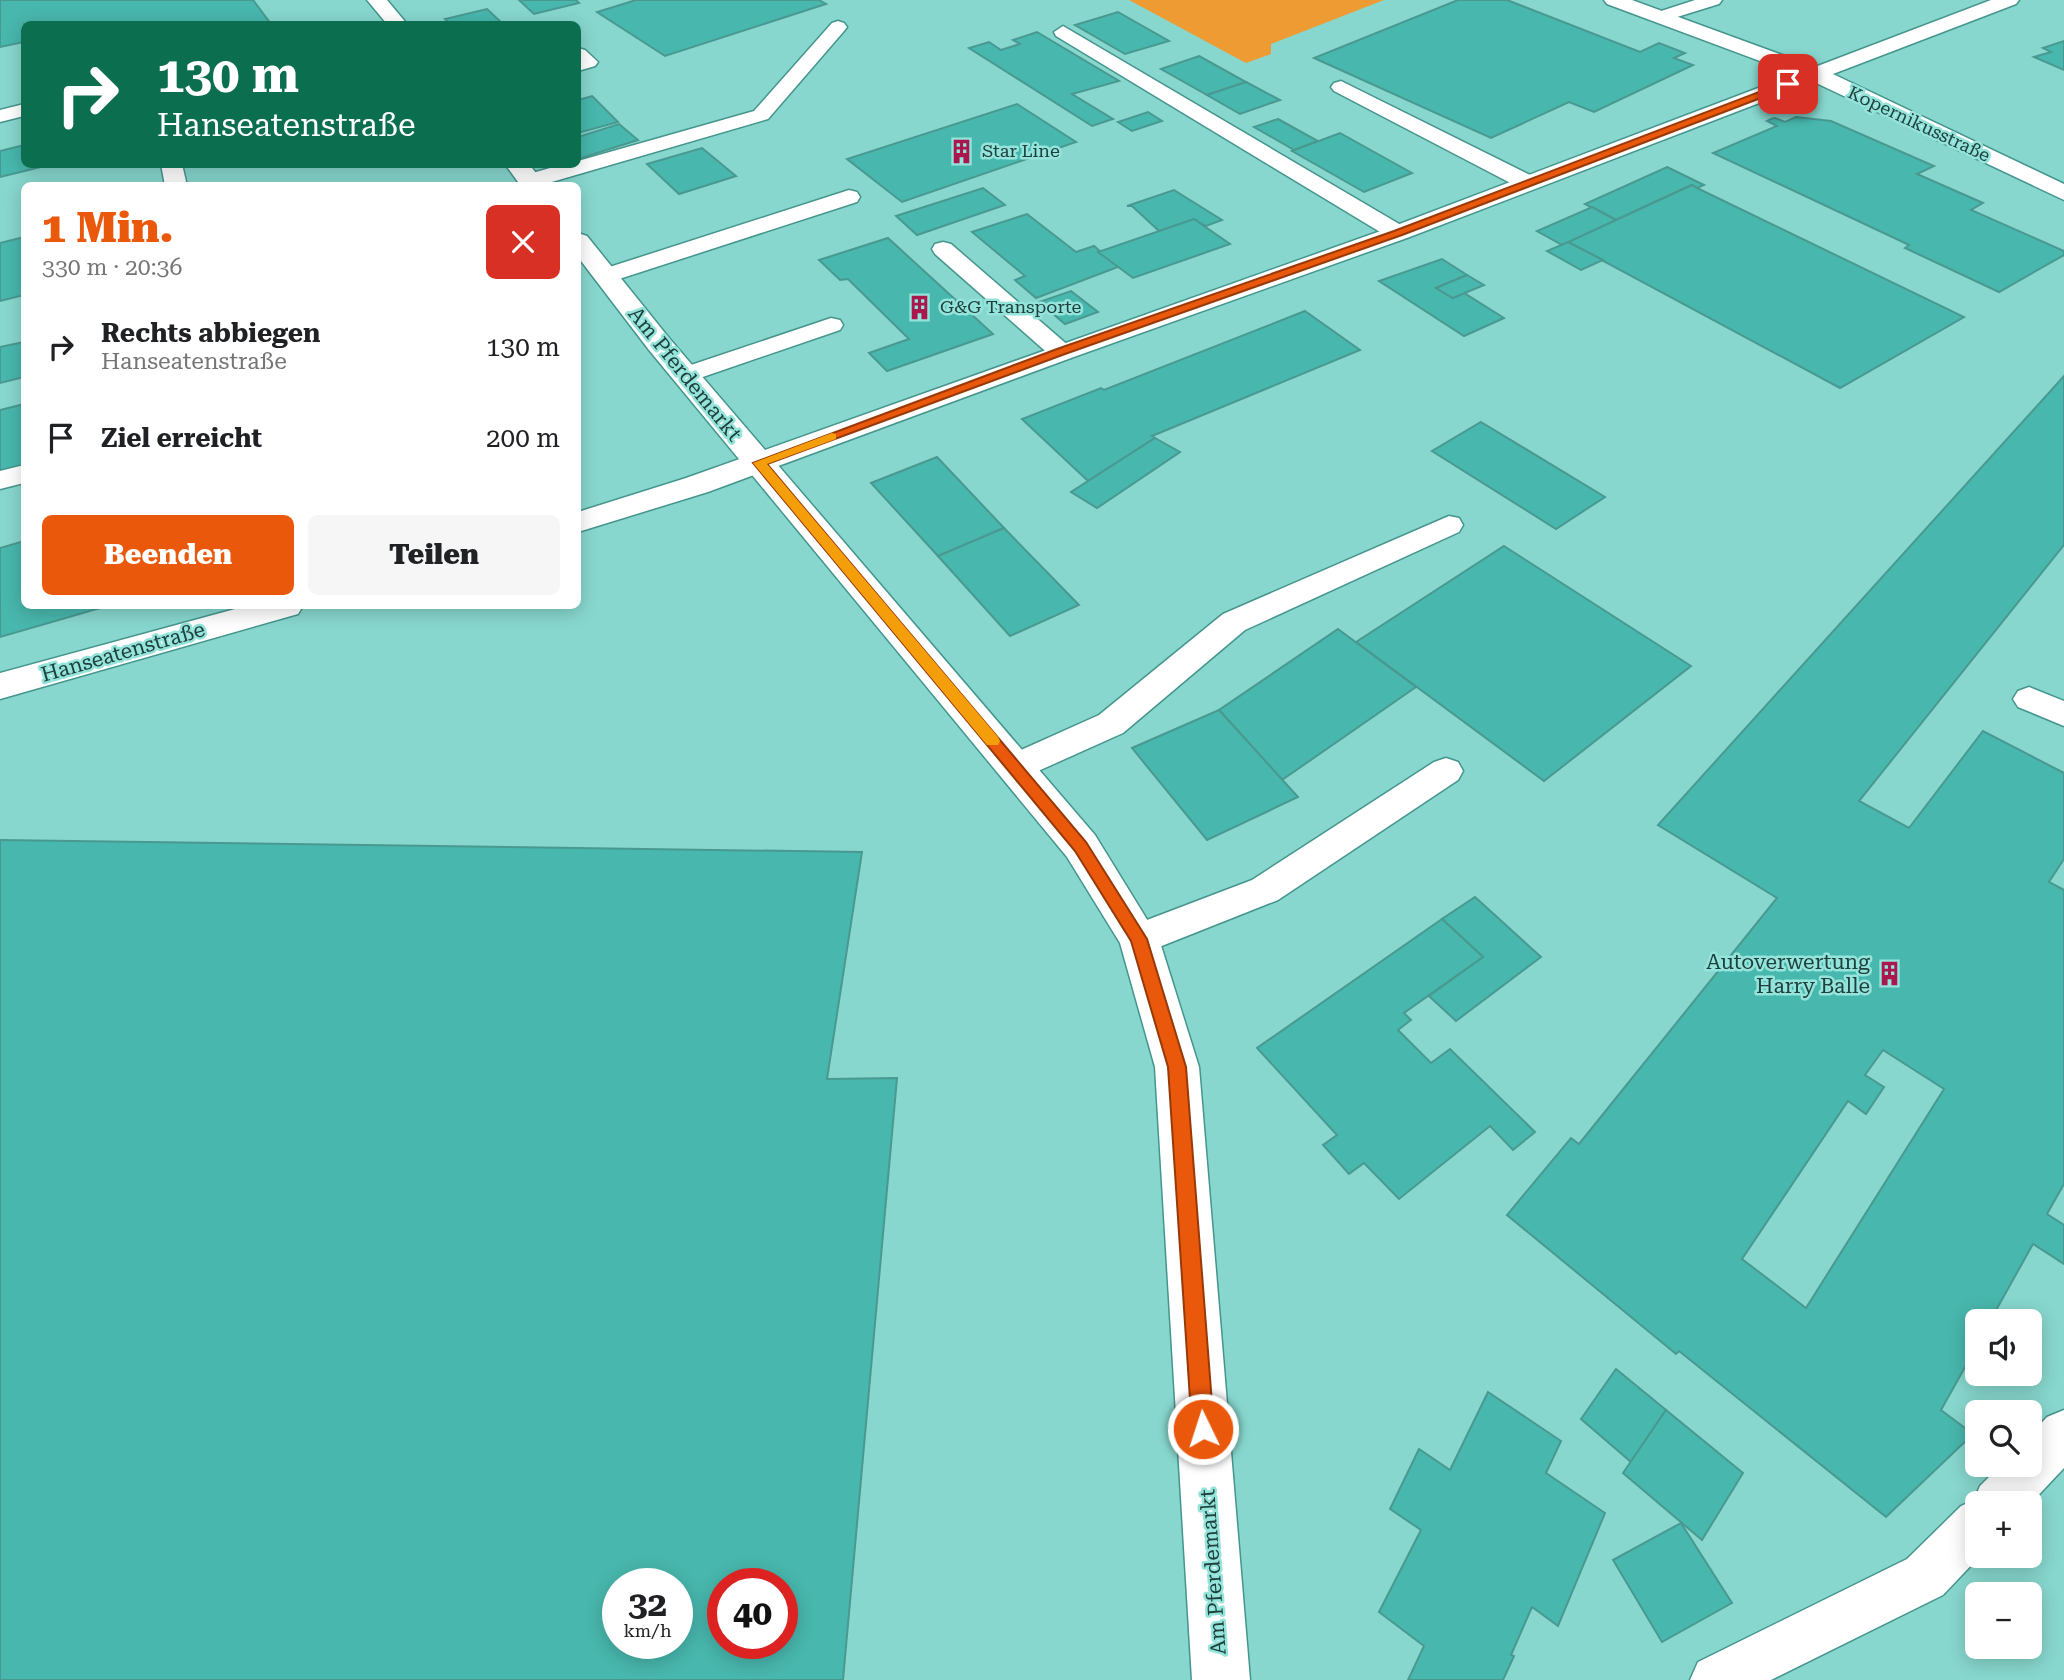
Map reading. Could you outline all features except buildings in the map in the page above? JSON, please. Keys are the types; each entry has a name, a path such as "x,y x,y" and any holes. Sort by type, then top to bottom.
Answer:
{"street":[{"path":"377,0 394,21"},
{"name":"Kopernikusstraße","path":"1614,0 1815,74 2064,193"},
{"path":"581,521 759,463 1061,352 1398,233 2009,0"},
{"name":"Am Pferdemarkt","path":"581,245 685,375 1081,846 1139,939 1177,1067 1221,1680"},
{"name":"Hanseatenstraße","path":"0,687 275,609"}],"lane":[{"path":"1661,17 1713,0"},
{"path":"581,163 761,115 838,27"},
{"path":"1063,33 1398,233"},
{"path":"1341,87 1528,183"},
{"path":"0,116 21,111"},
{"path":"527,177 561,168"},
{"path":"605,276 849,197"},
{"path":"943,248 1061,352"},
{"path":"685,375 831,325"},
{"path":"0,480 21,475"},
{"path":"1015,767 1111,723 1234,622 1449,526"},
{"path":"2029,699 2064,714"},
{"path":"1139,939 1265,890 1446,771"},
{"path":"2008,1491 2064,1433"},
{"path":"1716,1680 1925,1577 1965,1536"}],"shaded area":[{"path":"1129,0 1384,0 1271,44 1271,54 1246,63"}],"slow traffic":[{"path":"832,437 759,463 993,741"}],"place":[{"name":"Star Line","path":"962,151"},
{"name":"G&G Transporte","path":"920,307"},
{"name":"Autoverwertung Harry Balle","path":"1890,974"}],"route":[{"path":"1203,1429 1177,1067 1139,939 1081,846 759,463 1061,352 1398,233 1788,84"}]}
